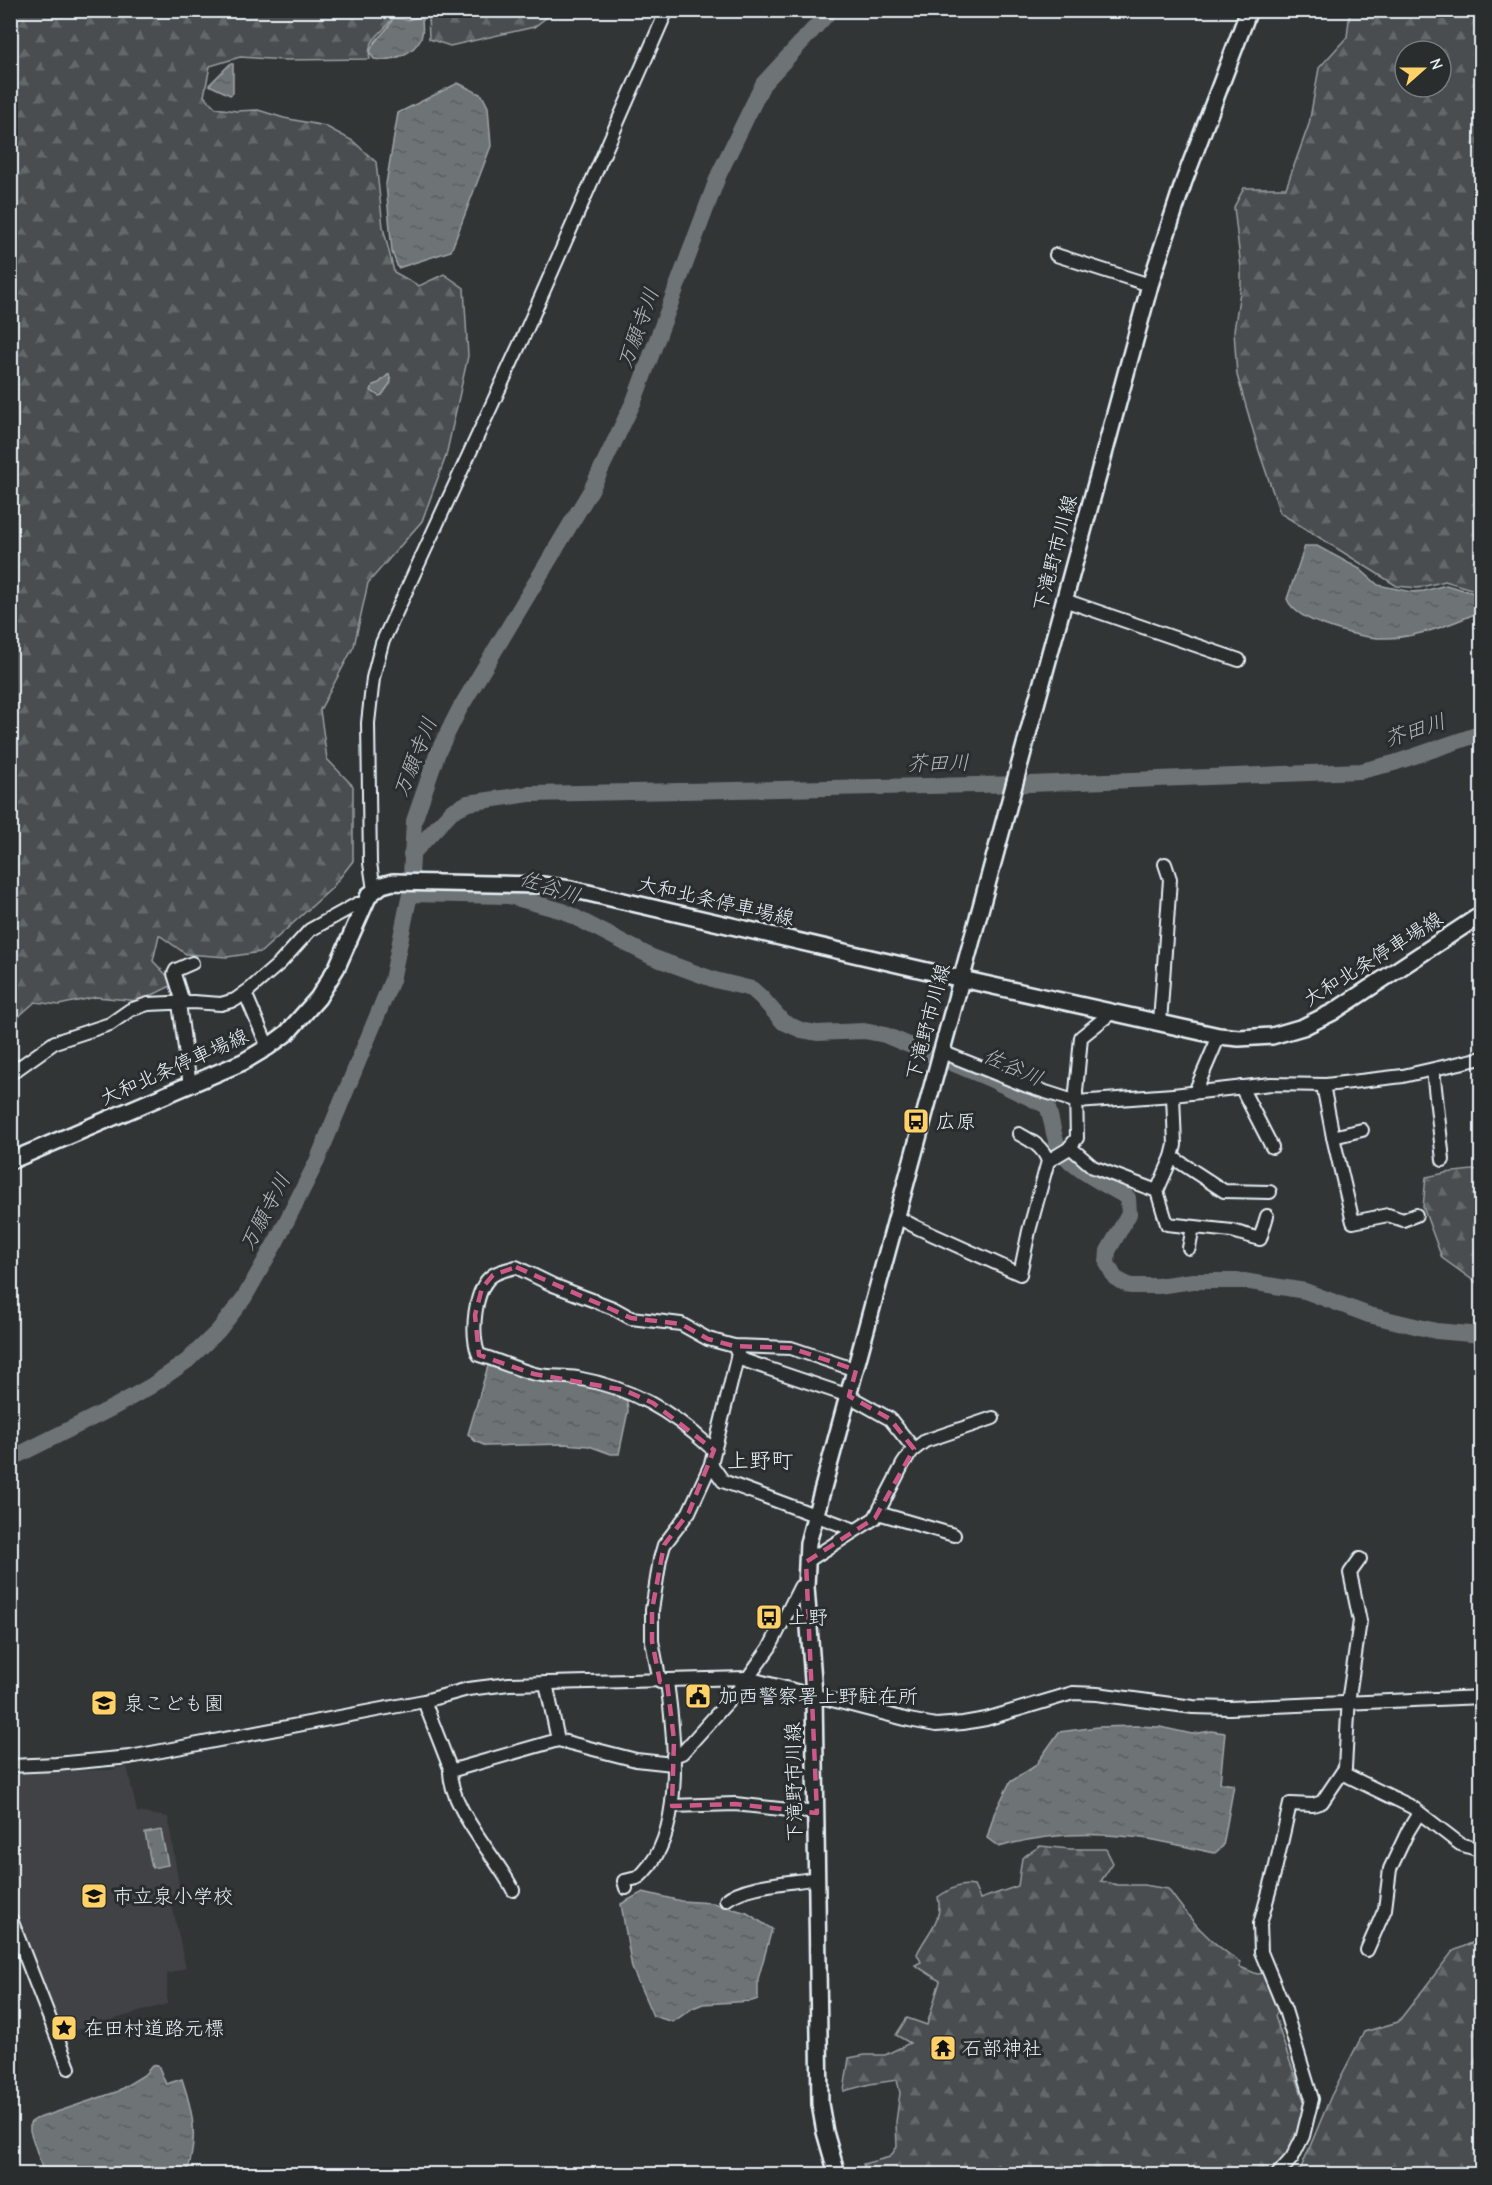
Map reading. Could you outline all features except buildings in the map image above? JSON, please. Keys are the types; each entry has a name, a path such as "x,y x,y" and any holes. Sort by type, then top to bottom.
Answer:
{"main road":[{"name":"下滝野市川線","path":"837,2175 820,2104 814,1694 806,1587 808,1543 1150,285 1184,181 1249,10"},
{"name":"大和北条停車場線","path":"10,1161 190,1086 243,1062 268,1047 287,1033 318,999 337,967 364,904 374,890 382,885 403,881 437,884 542,885 571,889 962,979 1219,1036 1239,1038 1272,1036 1303,1027 1333,1012 1482,914"}],"street":[{"path":"374,890 370,863 368,723 373,678 382,643 525,333 667,10"},
{"path":"1056,255 1150,285"},
{"path":"1064,600 1239,660"},
{"path":"1160,1023 1170,879 1165,864"},
{"path":"10,1074 55,1042 110,1024 130,1010 148,1004 221,1004 235,1000 280,963 310,930 357,904 364,904"},
{"path":"190,1086 181,1003 174,974 176,969 192,963"},
{"path":"245,993 268,1047"},
{"path":"1048,1161 1070,1147 1077,1138 1081,1037 1111,1012"},
{"path":"1195,1092 1219,1036"},
{"path":"940,1058 1077,1102 1173,1095 1271,1084 1323,1085 1403,1076 1482,1058"},
{"path":"1433,1070 1443,1160"},
{"path":"1323,1085 1353,1222 1388,1215 1403,1220 1416,1215"},
{"path":"1241,1087 1272,1147"},
{"path":"1173,1095 1175,1145 1157,1191 1167,1224 1232,1231 1260,1239 1267,1216"},
{"path":"1333,1137 1362,1130"},
{"path":"897,1216 918,1228 1020,1274 1048,1161 1044,1152 1036,1144 1019,1134"},
{"path":"1070,1147 1093,1167 1157,1191"},
{"path":"1172,1157 1224,1191 1270,1192"},
{"path":"1189,1248 1193,1227"},
{"path":"715,1447 710,1447 653,1403 624,1390 577,1378 534,1374 478,1355 474,1345 475,1315 482,1288 493,1275 516,1267 631,1318 681,1324 708,1339 734,1346 791,1347 856,1370"},
{"path":"626,1888 624,1881 639,1877 654,1859 664,1840 672,1806 674,1740 664,1682 652,1641 652,1610 660,1559 664,1545 689,1512 711,1464 738,1354 734,1346"},
{"path":"737,1358 849,1396 890,1419 914,1449"},
{"path":"806,1562 875,1518 892,1482 914,1449 925,1440 993,1418"},
{"path":"711,1464 723,1481 855,1530"},
{"path":"878,1513 954,1535"},
{"path":"1278,2175 1292,2158 1303,2136 1312,2099 1285,2010 1261,1952 1260,1924 1290,1804 1312,1805 1322,1802 1345,1768 1349,1696 1360,1621 1350,1573 1360,1559"},
{"path":"450,1771 558,1740 636,1760 673,1760 682,1753 747,1678 770,1647 800,1587 806,1587"},
{"path":"10,1766 130,1757 424,1701 468,1689 509,1684 664,1682 747,1678 936,1725 963,1724 986,1719 1073,1694 1097,1694 1193,1707 1230,1708 1482,1697"},
{"path":"546,1683 558,1740"},
{"path":"424,1701 450,1771 450,1779 470,1826 513,1890"},
{"path":"1342,1773 1390,1795 1419,1813 1460,1844 1482,1851"},
{"path":"672,1806 735,1804 816,1813"},
{"path":"1367,1950 1385,1909 1390,1869 1419,1813"},
{"path":"726,1900 752,1889 817,1878"},
{"path":"10,1917 69,2068"}],"highlighted area":[{"path":"516,1267 631,1318 681,1324 708,1339 734,1346 791,1348 856,1370 849,1396 890,1419 914,1449 875,1518 806,1562 817,1813 735,1804 672,1806 674,1740 667,1682 660,1682 652,1641 652,1610 664,1545 689,1512 714,1450 653,1403 624,1390 534,1374 479,1355 475,1315 482,1288 493,1275"}],"shaded area":[{"name":"市立泉小学校","path":"127,1766 137,1812 168,1817 180,1891 172,1905 186,1968 167,1974 167,2004 62,2034 33,1968 11,1900 10,1772 109,1770"}],"green space":[{"path":"11,11 555,11 534,27 450,46 429,39 428,13 393,16 370,46 370,59 283,60 240,57 210,66 204,96 216,108 236,111 258,110 325,126 353,141 376,162 383,227 394,272 419,286 444,274 464,288 468,356 446,456 422,521 368,583 354,646 320,710 327,759 353,786 353,861 331,889 261,952 227,957 186,954 159,935 153,961 175,984 140,1001 96,997 59,1005 35,1002 11,1023"},
{"path":"1350,11 1481,11 1481,592 1445,581 1418,588 1397,586 1280,513 1259,451 1237,375 1234,331 1241,285 1241,268 1234,207 1244,188 1286,188 1309,124 1319,68 1347,37"},
{"path":"1481,1169 1481,1286 1442,1258 1423,1207 1426,1177"},
{"path":"1040,1846 1106,1849 1113,1863 1101,1881 1118,1885 1144,1885 1168,1889 1200,1929 1240,1962 1240,1967 1257,1974 1266,1973 1281,2006 1275,2016 1302,2097 1308,2106 1298,2141 1275,2174 866,2174 863,2164 890,2157 897,2147 896,2122 900,2093 897,2080 844,2091 849,2058 885,2055 910,2043 896,2035 907,2018 927,2025 940,1981 915,1965 921,1962 917,1954 936,1921 938,1897 951,1889 964,1885 974,1886 980,1899 1018,1886 1022,1858"},
{"path":"1481,1939 1481,2174 1294,2174 1301,2168 1331,2096 1364,2032 1398,2022 1453,1951"}],"water":[{"path":"419,16 422,18 422,33 413,49 394,58 374,59 370,53 372,48 393,18 408,20"},
{"path":"230,64 233,64 233,93 230,95 209,85"},
{"path":"458,83 482,95 488,107 491,146 451,251 398,268 392,252 386,184 398,113"},
{"path":"389,374 391,382 382,395 379,396 371,391 373,385"},
{"path":"1305,546 1317,546 1360,569 1378,585 1412,592 1446,585 1481,595 1481,611 1436,629 1388,638 1355,634 1319,623 1297,612 1287,599"},
{"path":"493,1363 608,1391 627,1401 628,1411 619,1454 611,1454 589,1446 565,1444 486,1446 475,1441 468,1434 488,1366"},
{"path":"1098,1727 1160,1727 1192,1734 1211,1731 1225,1733 1220,1783 1234,1785 1223,1846 1215,1853 1153,1840 1115,1835 1048,1837 999,1847 987,1838 994,1814 1010,1782 1035,1766 1059,1732"},
{"path":"161,1830 168,1865 152,1868 145,1833"},
{"path":"643,1892 681,1901 713,1903 747,1913 772,1929 758,1979 758,1999 703,2004 673,2022 653,2016 632,1968 621,1904"},
{"path":"158,2065 166,2084 182,2079 192,2115 193,2149 187,2174 44,2174 30,2131 30,2123 116,2092 144,2075 152,2066"}],"waterway":[{"name":"万願寺川","path":"10,1459 114,1407 151,1386 187,1361 218,1331 244,1298 277,1240 317,1161 392,980 410,894 414,821 438,752 459,710 591,490 634,401 719,174 763,84 831,10"},
{"name":"芥田川","path":"411,855 452,811 468,803 529,794 1030,784 1361,771 1394,763 1482,733"},
{"name":"佐谷川","path":"410,894 509,896 563,911 652,957 715,980 752,989 783,1022 801,1030 817,1033 864,1031 885,1035 988,1078 1047,1106 1061,1152 1077,1168 1128,1198 1129,1214 1108,1251 1107,1263 1115,1278 1130,1286 1158,1286 1193,1281 1244,1281 1305,1291 1369,1315 1436,1331 1482,1335"}],"place":[{"name":"広原","path":"916,1121"},
{"name":"上野","path":"769,1617"},
{"name":"加西警察署上野駐在所","path":"698,1696"},
{"name":"泉こども園","path":"104,1703"},
{"name":"市立泉小学校","path":"94,1896"},
{"name":"在田村道路元標","path":"64,2028"},
{"name":"石部神社","path":"943,2048"}],"district":[{"name":"上野町","path":"760,1461"}]}
